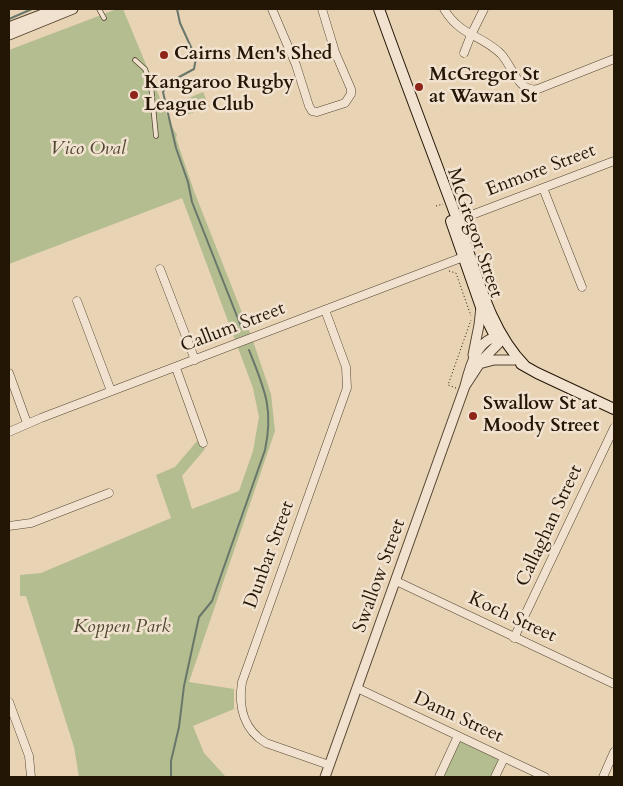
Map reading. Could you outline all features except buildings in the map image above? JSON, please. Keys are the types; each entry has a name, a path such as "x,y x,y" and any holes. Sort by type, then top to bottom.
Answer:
{"main road":[{"name":"McGregor Street","path":"382,10 466,256 481,307 498,338"},
{"name":"McGregor Street","path":"423,132 440,205 454,222"},
{"name":"McGregor Street","path":"466,256 487,304 498,338"},
{"path":"498,338 514,360 537,373 614,409"},
{"path":"498,338 526,366"}],"street":[{"path":"9,27 56,9"},
{"path":"9,35 73,9"},
{"path":"272,9 296,66 310,106 312,110 317,112 345,103 351,94 335,52 322,9"},
{"path":"444,9 459,28 499,52 528,90 538,89 614,60"},
{"path":"464,53 484,9"},
{"name":"Enmore Street","path":"454,222 614,161"},
{"path":"544,188 582,287"},
{"name":"Callum Street","path":"9,432 466,256"},
{"path":"160,269 195,360"},
{"path":"77,301 111,392"},
{"path":"481,307 475,363 494,360 514,360"},
{"name":"Dunbar Street","path":"325,310 346,367 348,388 242,682 240,693 243,714 247,724 259,739 329,765"},
{"name":"Swallow Street","path":"324,777 464,388 475,363 498,338"},
{"path":"176,368 203,443"},
{"path":"9,373 27,424"},
{"name":"Callaghan Street","path":"514,638 614,428"},
{"path":"9,526 31,523 109,493"},
{"name":"Koch Street","path":"396,581 614,684"},
{"name":"Dann Street","path":"357,688 545,777"},
{"path":"9,702 28,756 30,777"},
{"path":"439,777 458,736"},
{"path":"603,777 614,752"},
{"path":"495,777 504,758"}],"lane":[{"path":"99,9 104,18"},
{"path":"135,60 145,69 151,85 156,136"}],"path":[{"path":"443,272 450,270 456,273 472,318 448,385 464,388"}],"green space":[{"path":"117,9 123,9 171,125 177,135 176,138 194,191 252,338 271,394 275,431 189,682 234,689 234,709 193,726 204,753 224,777 79,777 74,747 26,596 20,596 20,575 41,573 171,518 156,475 175,467 197,441 205,449 182,476 192,509 239,491 253,451 259,417 253,388 182,198 9,264 9,50"},
{"path":"203,92 209,106 182,117 177,103"},
{"path":"458,736 504,758 495,777 439,777"}],"waterway":[{"path":"9,19 32,9"},
{"path":"177,9 180,23 196,58 194,69 168,83 163,92 176,148 188,182 192,202 242,329"},
{"path":"171,777 171,761 179,727 184,686 199,617 212,601 265,450 268,435 266,398 249,350"}],"place":[{"name":"Cairns Men's Shed","path":"164,55"},
{"name":"McGregor St at Wawan St","path":"419,87"},
{"name":"Kangaroo Rugby League Club","path":"134,95"},
{"name":"Swallow St at Moody Street","path":"473,416"}],"park label":[{"name":"Vico Oval","path":"88,150"},
{"name":"Koppen Park","path":"122,628"}]}
